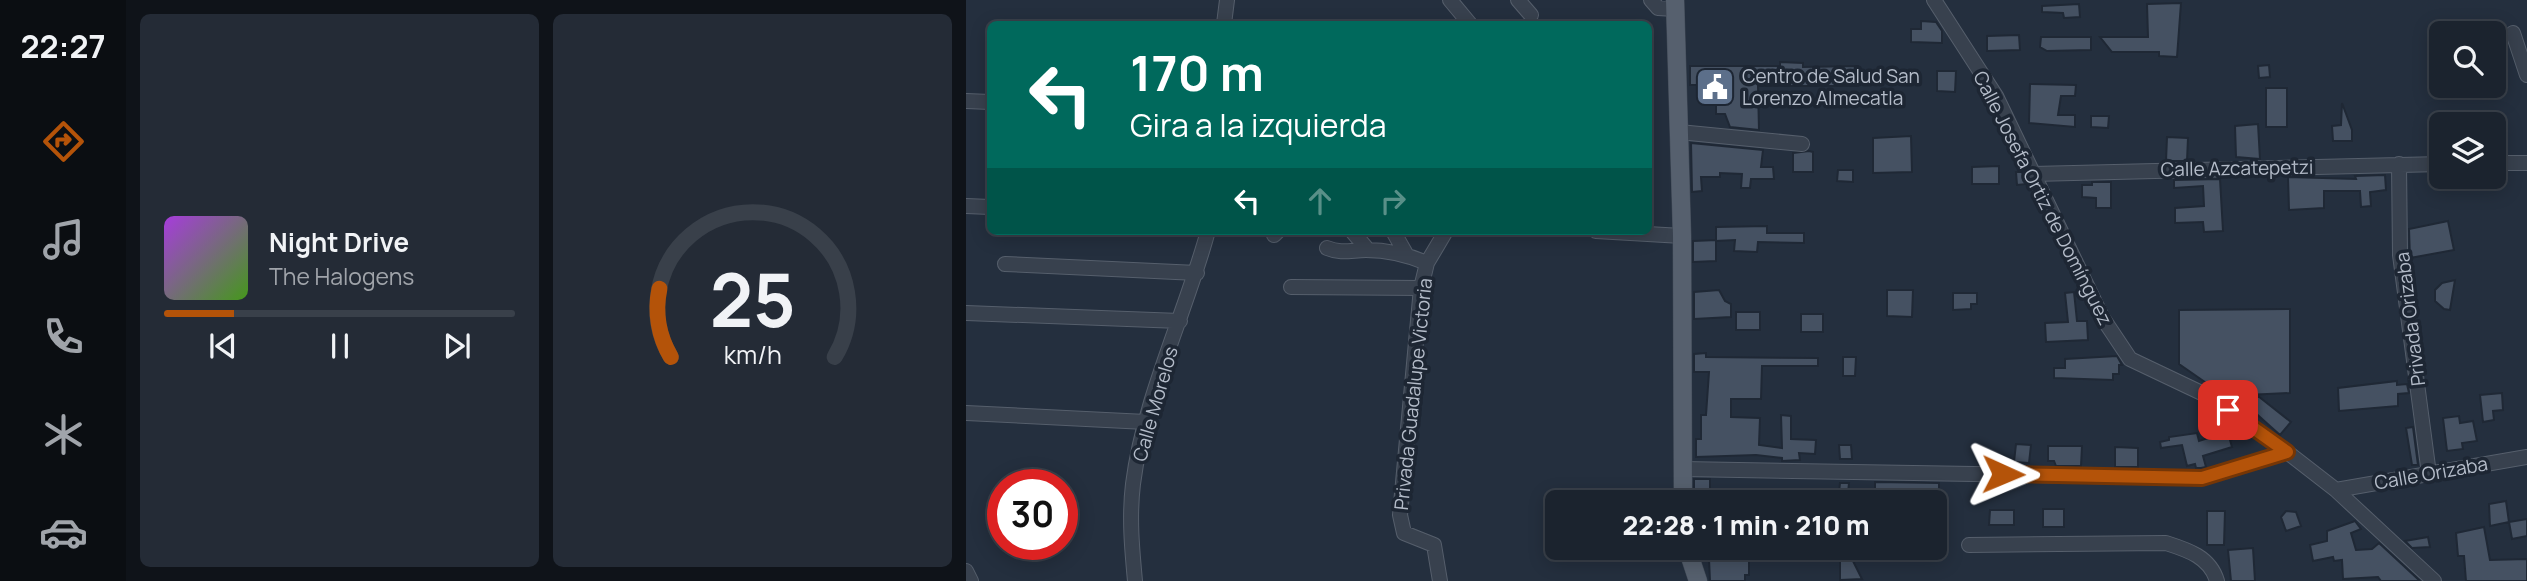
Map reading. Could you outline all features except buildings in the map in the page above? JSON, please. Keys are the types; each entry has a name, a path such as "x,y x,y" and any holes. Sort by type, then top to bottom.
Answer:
{"main road":[{"path":"1675,5 1682,236 1683,490"},
{"path":"1691,560 1698,581"}],"street":[{"path":"1224,21 1227,0"},
{"path":"1450,0 1468,21"},
{"path":"1518,0 1531,15"},
{"path":"1651,0 1658,8 1675,5"},
{"name":"Calle Josefa Ortiz de Domínguez","path":"1934,0 1996,96 2102,317 2130,359 2210,397 2287,452 2336,489 2434,581"},
{"path":"2513,33 2527,75"},
{"path":"966,101 987,102"},
{"path":"1679,132 1802,144"},
{"path":"2506,163 2527,163"},
{"name":"Privada Orizaba","path":"2399,164 2400,255 2429,474"},
{"name":"Calle Azcatepetzi","path":"2033,174 2429,164"},
{"path":"966,206 987,207"},
{"path":"1652,234 1682,236"},
{"name":"Calle Morelos","path":"1135,581 1130,528 1133,483 1146,422 1207,235"},
{"path":"1355,235 1368,250"},
{"path":"1394,235 1406,254"},
{"name":"Privada Guadalupe Victoria","path":"1440,581 1434,545 1404,533 1400,526 1421,288 1427,262 1444,235"},
{"path":"1327,248 1337,252 1368,250 1406,254 1427,262"},
{"path":"1005,264 1197,272"},
{"path":"1291,287 1421,288"},
{"path":"966,313 1180,321"},
{"path":"966,413 1146,422"},
{"path":"1683,469 2202,478 2287,452"},
{"name":"Calle Orizaba","path":"2336,489 2526,461"},
{"path":"1969,545 2166,543 2192,552 2203,560 2213,568 2217,581"},
{"path":"966,571 971,581"}],"place":[{"name":"Centro de Salud San Lorenzo Almecatla","path":"1715,87"}],"route":[{"path":"2003,474 2202,478 2287,452 2228,410"}]}
